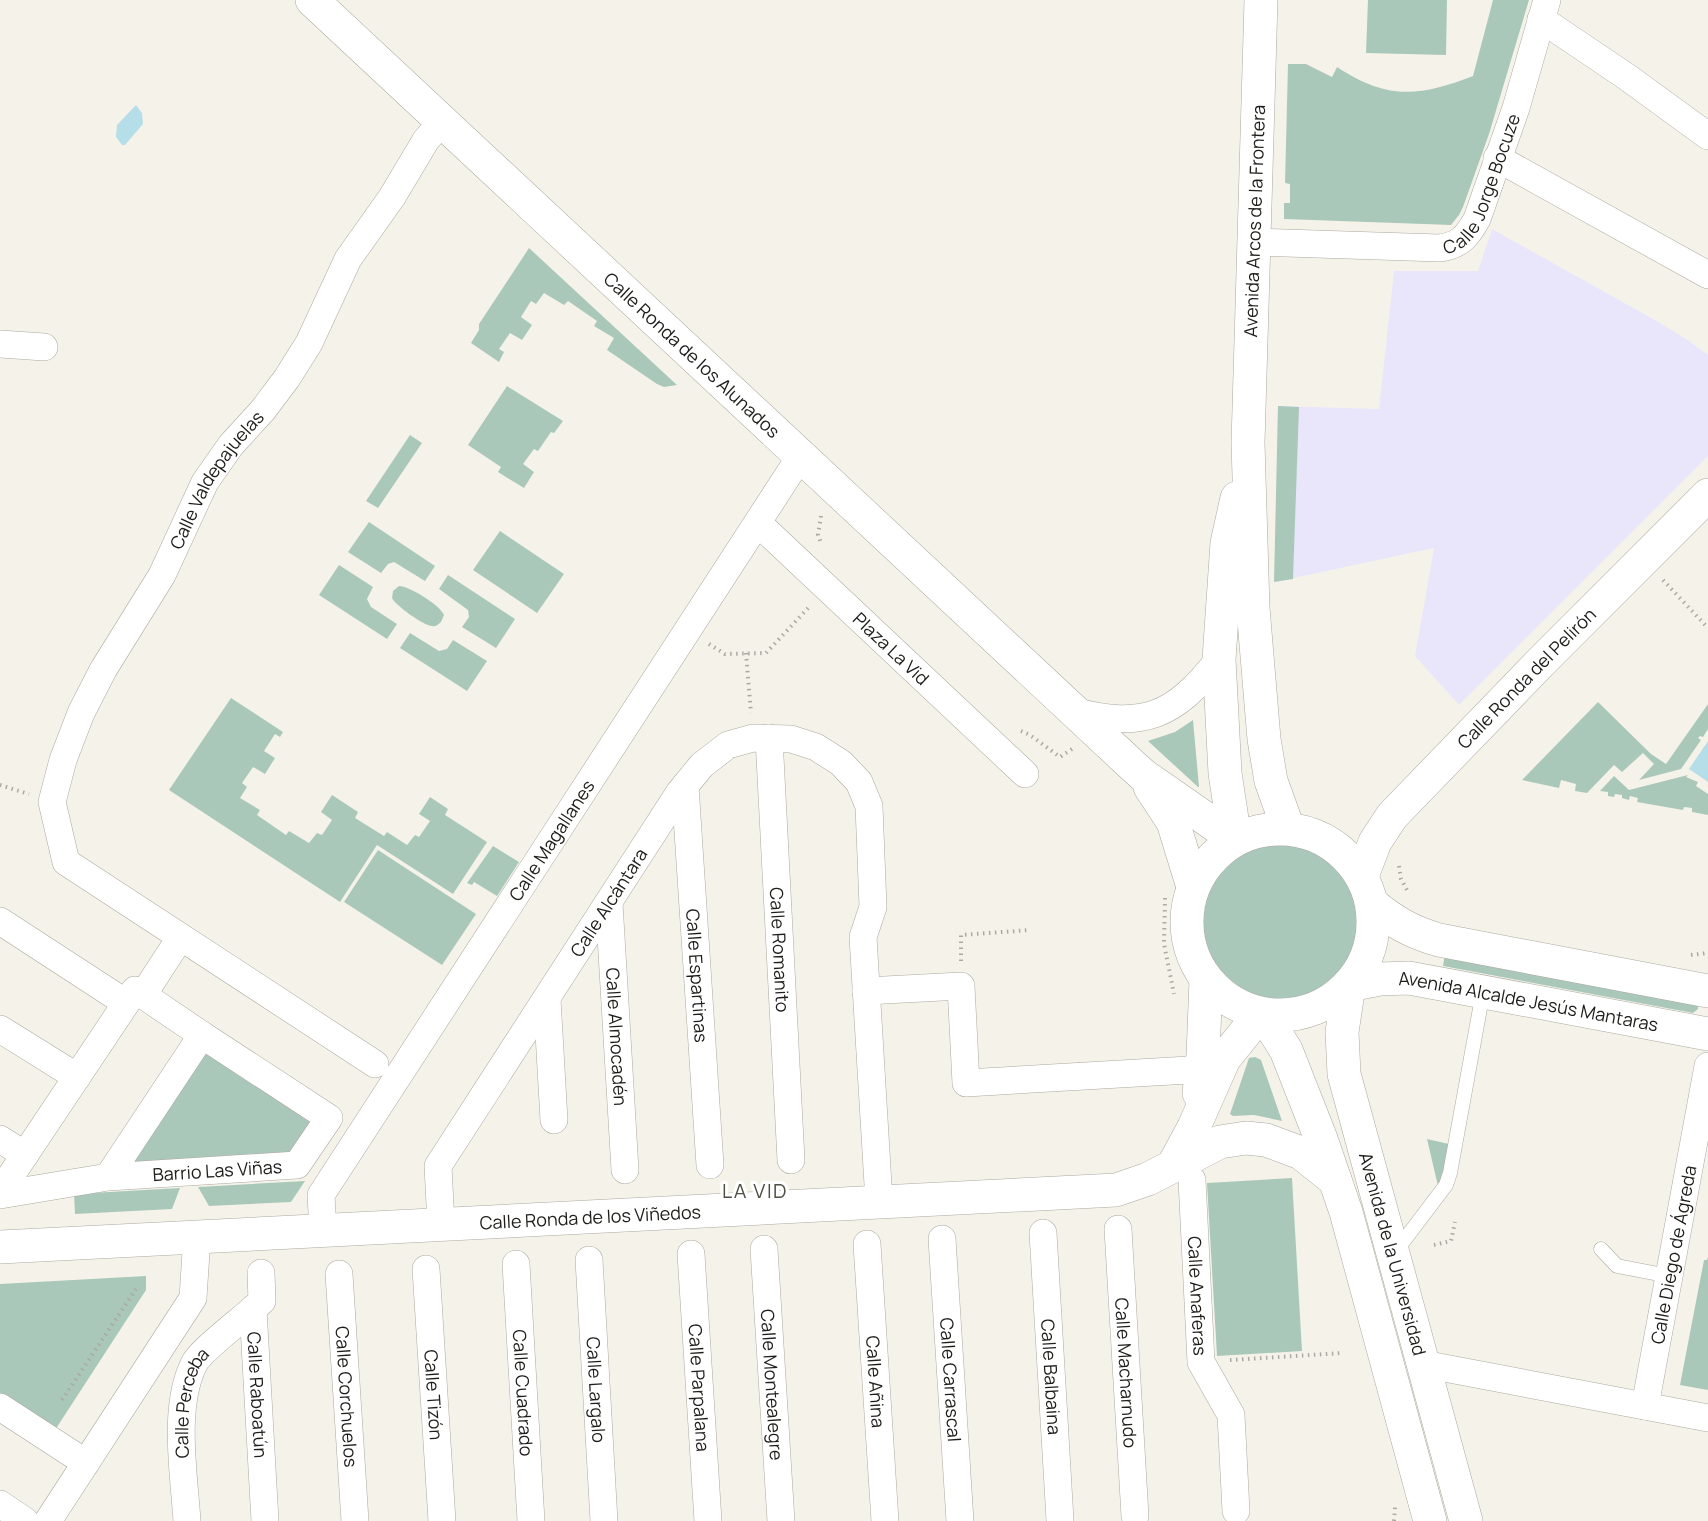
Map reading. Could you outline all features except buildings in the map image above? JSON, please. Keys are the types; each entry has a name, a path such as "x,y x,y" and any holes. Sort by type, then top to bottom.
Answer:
{"main road":[{"name":"Calle Ronda de los Alunados","path":"312,0 1143,775 1235,839"},
{"name":"Avenida Arcos de la Frontera","path":"1261,0 1248,443 1253,608 1264,739 1271,781 1288,828"},
{"name":"Avenida Arcos de la Frontera","path":"1235,839 1226,773 1218,659 1227,543 1248,443"},
{"name":"Calle Ronda del Pelirón","path":"1367,890 1375,842 1392,816 1541,662 1708,495"},
{"name":"Calle Ronda de los Alunados","path":"1143,775 1173,822 1179,891"},
{"path":"1367,890 1373,933 1367,955 1349,985 1323,1005 1292,1015 1260,1014 1230,1001 1206,980 1190,951 1186,918 1179,891 1210,859 1235,839 1263,829 1288,828 1320,837 1344,853 1367,890 1394,922 1417,933 1439,940 1708,991"},
{"name":"Avenida Alcalde Jesús Mantaras","path":"1349,985 1380,979 1409,978 1708,1034"},
{"path":"1183,1172 1194,1127 1203,1055 1206,980"},
{"name":"Avenida de la Universidad","path":"1349,985 1342,1032 1344,1074 1466,1521"},
{"path":"1194,1127 1224,1059 1260,1014"},
{"name":"Avenida de la Universidad","path":"1260,1014 1286,1050 1335,1180 1431,1521"},
{"name":"Calle Ronda de los Viñedos","path":"0,1247 1116,1190 1148,1179 1183,1172 1220,1142 1246,1138 1266,1140 1301,1153 1335,1180"}],"street":[{"name":"Calle Jorge Bocuze","path":"1254,242 1450,247 1460,243 1470,232 1477,219 1516,108 1544,9"},
{"path":"1544,9 1627,77 1708,135"},
{"name":"Calle Valdepajuelas","path":"180,938 66,862 52,802 63,760 81,713 104,670 162,575 205,482 231,445 263,410 287,378 309,343 348,259 392,197 426,140 442,122"},
{"path":"1497,158 1708,275"},
{"path":"0,344 44,347"},
{"name":"Calle Magallanes","path":"323,1230 321,1195 800,457"},
{"name":"Plaza La Vid","path":"758,523 1025,774"},
{"path":"1073,711 1115,719 1136,719 1155,715 1171,708 1191,692 1218,659"},
{"name":"Calle Alcántara","path":"441,1224 438,1166 685,786 702,765 728,745 761,738 791,739 816,747 841,763 859,782 869,806 873,907 863,937 866,991"},
{"name":"Calle Romanito","path":"761,738 791,1160"},
{"name":"Calle Espartinas","path":"685,786 710,1165"},
{"name":"Calle Almocadén","path":"609,903 625,1170"},
{"name":"Barrio Las Viñas","path":"0,921 202,1035 329,1118 297,1165 108,1178 0,1193"},
{"path":"180,938 375,1064"},
{"name":"Barrio Las Viñas","path":"0,1193 77,1077 180,938"},
{"path":"879,1202 866,991 961,986 966,1083 1189,1070"},
{"path":"547,999 554,1120"},
{"path":"0,1029 77,1077"},
{"path":"108,1178 202,1035"},
{"name":"Calle Diego de Ágreda","path":"1645,1406 1708,1066"},
{"path":"0,1139 25,1155"},
{"name":"Calle Anaferas","path":"1183,1172 1201,1362 1231,1415 1236,1511"},
{"name":"Calle Macharnudo","path":"1118,1229 1136,1516"},
{"name":"Calle Balbaina","path":"1043,1233 1060,1520"},
{"path":"48,1521 193,1298 197,1237"},
{"name":"Calle Carrascal","path":"942,1239 960,1521"},
{"name":"Calle Añina","path":"867,1244 885,1521"},
{"name":"Calle Montealegre","path":"764,1249 781,1521"},
{"name":"Calle Parpalana","path":"691,1254 708,1521"},
{"name":"Calle Largalo","path":"589,1260 604,1521"},
{"name":"Calle Cuadrado","path":"516,1264 531,1521"},
{"name":"Calle Tizón","path":"426,1269 442,1521"},
{"name":"Calle Raboatún","path":"261,1273 262,1301 253,1309 266,1521"},
{"name":"Calle Corchuelos","path":"339,1274 355,1521"},
{"name":"Calle Perceba","path":"187,1521 181,1426 186,1386 196,1360 253,1309"},
{"path":"1423,1364 1708,1418"},
{"path":"0,1407 86,1463"},
{"path":"0,1504 25,1521"}],"lane":[{"path":"1393,1255 1446,1185 1483,992"},
{"path":"1601,1250 1617,1266 1669,1276"}],"path":[{"path":"821,514 819,542 828,550"},
{"path":"1655,587 1670,572"},
{"path":"1663,579 1708,628"},
{"path":"687,630 725,654 766,653 828,587"},
{"path":"746,654 761,738"},
{"path":"1017,729 1030,735 1060,757 1072,749 1081,748"},
{"path":"1400,860 1401,879 1412,896"},
{"path":"1175,997 1164,944 1179,891"},
{"path":"961,986 961,935 1030,930"},
{"path":"1680,953 1697,955 1708,953"},
{"path":"1434,1245 1451,1241 1455,1221"},
{"path":"62,1400 136,1289"},
{"path":"1201,1362 1343,1353"},
{"path":"1393,1515 1394,1521"}],"shaded area":[{"path":"1492,229 1662,324 1708,355 1708,456 1459,705 1415,656 1434,548 1275,582 1278,406 1379,409 1394,271 1478,271"}],"green space":[{"path":"1368,0 1447,0 1446,55 1366,53"},
{"path":"1493,0 1529,0 1489,134 1463,207 1451,225 1284,219 1284,203 1290,203 1290,184 1285,183 1288,64 1306,64 1332,77 1337,67 1372,85 1404,92 1454,83 1473,76"},
{"path":"529,248 677,385 664,387 657,384 607,350 614,338 594,326 597,321 568,301 564,305 544,293 536,304 531,301 521,317 532,325 522,340 510,333 499,349 504,352 499,362 471,343 479,330 479,324"},
{"path":"507,386 563,421 554,433 551,432 538,451 534,449 523,464 534,472 524,488 498,472 501,467 468,445"},
{"path":"1278,406 1299,407 1293,579 1274,582"},
{"path":"410,435 422,443 378,508 366,501"},
{"path":"369,522 435,566 425,581 394,562 388,564 381,573 348,552"},
{"path":"500,531 564,574 537,613 473,570"},
{"path":"339,565 373,587 367,599 371,607 397,624 387,639 319,595"},
{"path":"448,575 515,619 496,648 462,627 469,617 468,610 439,589"},
{"path":"399,586 417,593 437,606 444,615 441,622 435,626 428,625 398,605 392,598 393,591"},
{"path":"410,633 439,651 447,649 453,640 487,661 467,691 400,648"},
{"path":"231,698 283,732 280,737 275,734 264,751 275,758 265,774 253,767 242,783 247,787 240,798 260,810 257,815 286,835 289,831 309,843 317,833 322,835 332,820 321,812 332,795 358,812 355,818 384,836 387,832 407,845 415,835 419,837 430,821 419,814 430,797 448,809 445,815 487,842 453,894 377,845 340,902 169,790"},
{"path":"1598,702 1651,754 1666,764 1708,704 1708,729 1703,737 1698,738 1701,740 1681,769 1639,780 1654,764 1643,753 1622,772 1614,765 1587,793 1575,791 1576,784 1561,780 1559,788 1522,780"},
{"path":"1193,720 1199,787 1148,741 1175,732"},
{"path":"1688,775 1686,777 1698,782 1696,786 1708,794 1708,815 1692,812 1692,808 1684,807 1683,810 1637,802 1638,798 1630,796 1629,800 1622,798 1622,795 1608,796 1608,792 1600,791 1614,776 1629,790"},
{"path":"1279,843 1309,849 1323,856 1335,866 1345,878 1352,892 1358,922 1352,952 1345,966 1335,978 1323,988 1309,995 1279,1001 1249,995 1235,988 1223,978 1213,966 1206,952 1200,922 1206,892 1213,878 1223,866 1235,856 1249,849"},
{"path":"493,846 519,862 497,896 474,882 472,885 467,883"},
{"path":"378,850 476,914 442,965 344,902"},
{"path":"1445,954 1698,1005 1698,1009 1693,1013 1443,966"},
{"path":"204,1049 307,1115 310,1125 293,1154 133,1166 130,1162"},
{"path":"1255,1057 1261,1060 1282,1121 1254,1115 1233,1116 1230,1114 1249,1058"},
{"path":"1427,1139 1449,1144 1438,1186"},
{"path":"1292,1178 1302,1351 1217,1356 1207,1183"},
{"path":"305,1181 291,1202 209,1206 198,1187"},
{"path":"180,1188 172,1209 75,1214 74,1194"},
{"path":"1708,1256 1708,1390 1680,1385 1704,1260 1707,1260"},
{"path":"146,1276 146,1290 57,1427 53,1428 0,1395 0,1284"}],"water":[{"path":"136,105 142,113 143,124 125,145 122,145 116,137 117,125"},
{"path":"1708,741 1708,782 1689,769"}],"district":[{"name":"LA VID","path":"755,1190"}]}
